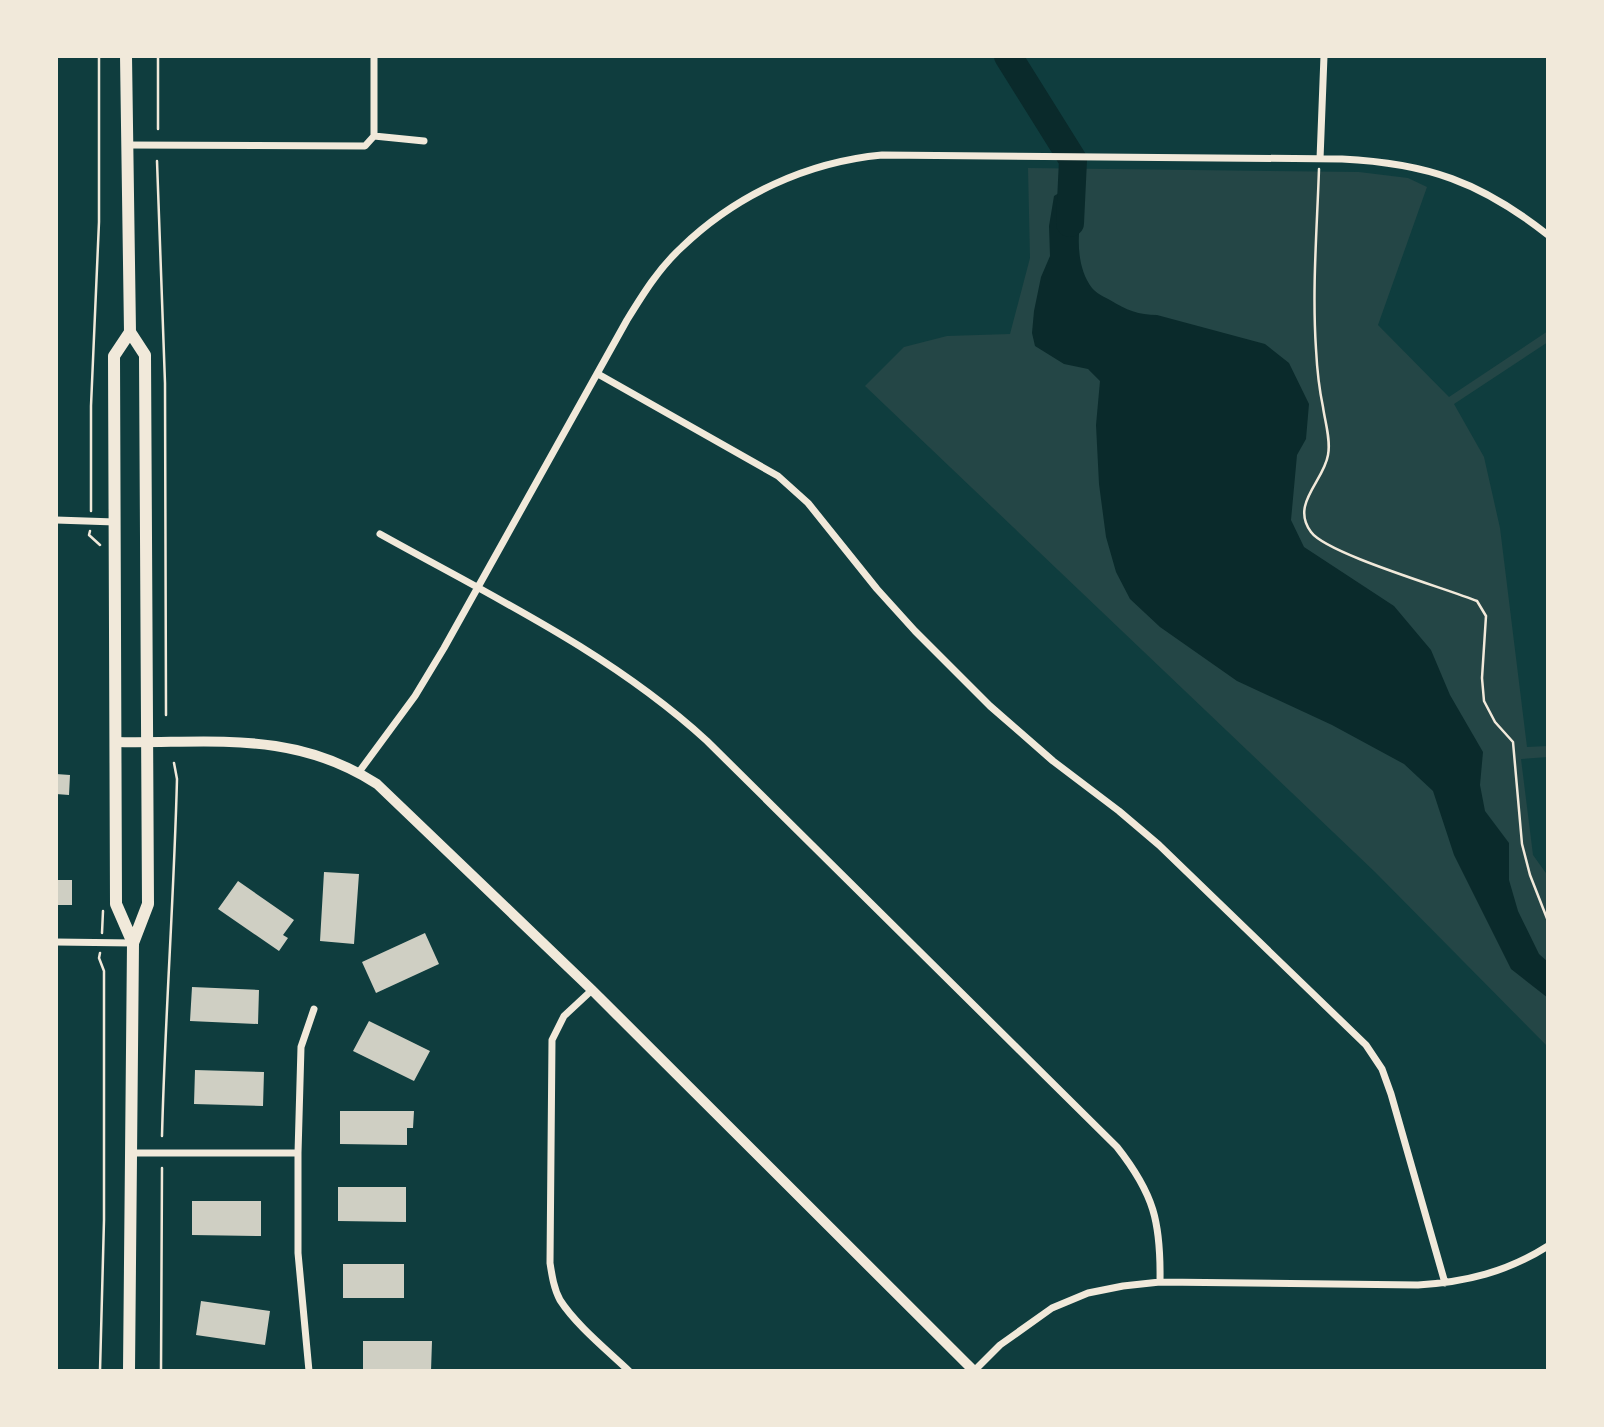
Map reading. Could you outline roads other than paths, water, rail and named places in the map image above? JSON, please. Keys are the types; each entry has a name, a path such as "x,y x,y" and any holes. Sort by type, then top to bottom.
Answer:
{"main road":[{"path":"126,56 130,332 145,355 148,743 148,904 133,943 129,1371"},
{"path":"130,332 114,356 116,904 133,943"}],"street":[{"path":"127,145 365,146 374,136 374,56"},
{"path":"1320,159 1324,56"},
{"path":"374,136 424,141"},
{"path":"359,772 415,696 651,282 680,248 713,220 749,197 789,177 830,163 882,155 1386,161 1472,185 1511,208 1548,235"},
{"path":"598,373 778,476 808,503 877,589 915,631 990,706 1043,753 1159,845 1366,1045 1382,1069 1391,1094 1445,1283"},
{"path":"56,520 115,522"},
{"path":"380,534 586,648 676,713 1117,1147 1144,1184 1155,1212 1160,1282"},
{"path":"116,742 251,743 287,746 323,756 359,772 377,784 593,990 974,1371 1000,1345 1052,1308 1088,1293 1160,1282 1445,1283 1497,1272 1530,1258 1548,1246"},
{"path":"56,942 133,943"},
{"path":"593,990 564,1016 552,1040 550,1263 559,1298 569,1312 629,1371"},
{"path":"309,1371 298,1253 298,1153 301,1047 314,1009"},
{"path":"131,1153 298,1153"}],"waterway":[{"path":"1008,56 1073,160 1070,223"}]}
